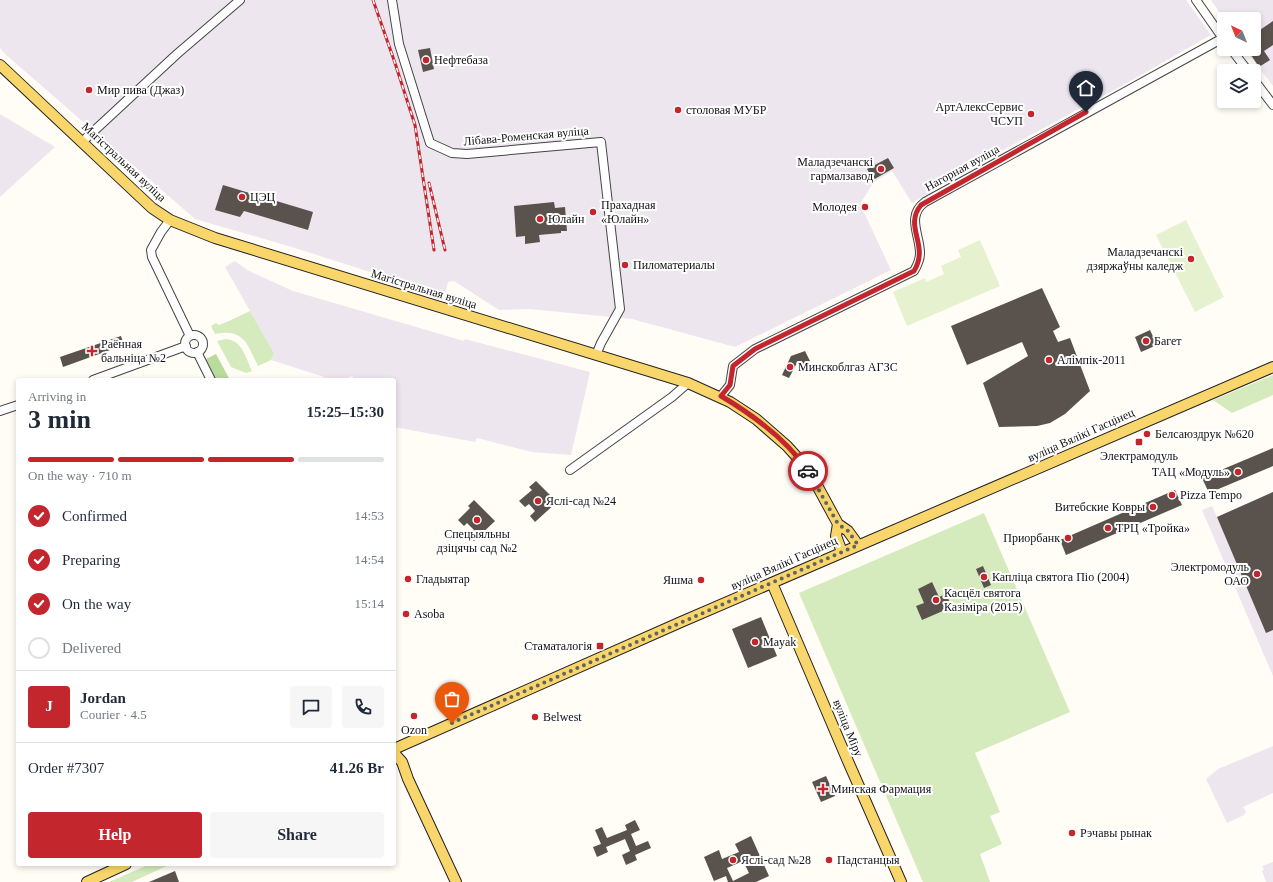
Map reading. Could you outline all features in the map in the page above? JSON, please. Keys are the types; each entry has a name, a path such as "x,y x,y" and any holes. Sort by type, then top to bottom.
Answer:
{"main road":[{"name":"Магістральная вуліца","path":"1,69 152,208 170,220 222,240 688,383 721,396 756,419 788,446 813,478 838,524"},
{"name":"вуліца Вялікі Гасцінец","path":"396,748 858,545 1273,366"},
{"path":"842,552 836,536 838,524 848,531 858,545"},
{"name":"вуліца Міру","path":"772,583 846,759 901,882"},
{"path":"396,755 402,762 408,779 456,882"},
{"path":"396,762 408,779"},
{"path":"87,882 122,866"}],"street":[{"path":"82,142 119,106 240,0"},
{"name":"Лібава-Роменская вуліца","path":"392,0 399,44 430,143 452,153 467,154 601,142 620,309 596,355"},
{"path":"1196,0 1217,30"},
{"name":"Нагорная вуліца","path":"721,396 730,385 733,366 755,349 914,271 920,253 914,217 917,210 925,202 1217,42"},
{"path":"1236,56 1243,64"},
{"path":"1261,89 1273,105"},
{"path":"170,220 151,250 155,263 190,336"},
{"path":"197,335 203,341 203,347 197,352 190,352 186,346 186,342 190,336 197,335"},
{"path":"98,378 186,346"},
{"path":"197,352 210,378"},
{"path":"570,470 672,397 688,383"},
{"path":"0,411 16,406"}],"shaded area":[{"path":"0,0 1186,0 1211,35 1125,84 983,161 912,203 892,171 874,182 860,204 891,270 735,347 632,319 529,309 499,310 454,281 448,282 445,296 295,248 195,219 5,54 0,48"},
{"path":"1211,0 1273,0 1273,86 1261,70 1261,64 1256,64 1250,56 1261,56 1261,12 1219,12"},
{"path":"0,114 55,147 0,197"},
{"path":"235,261 249,271 293,291 464,341 465,339 590,372 571,455 532,452 477,438 475,442 396,427 396,378 354,378 352,376 348,378 325,378 271,360 274,353 225,267"},
{"name":"Электромодуль ОАО","path":"1273,492 1273,676 1202,510 1212,506 1217,517"},
{"path":"1273,746 1273,793 1243,807 1246,812 1244,815 1227,823 1206,779 1218,769"},
{"path":"1273,862 1273,882 1266,882 1262,871 1264,869 1262,866"}],"green space":[{"path":"1186,220 1224,297 1195,312 1156,235"},
{"path":"980,240 1000,286 907,326 893,292 925,278 926,282 944,274 941,266 961,257 958,250"},
{"path":"250,311 274,353 271,360 258,366 251,351 243,340 232,333 215,334 211,326 216,323 219,325"},
{"path":"226,339 231,340 240,346 252,371 246,373 231,367 217,341"},
{"path":"216,354 229,378 215,378 206,359"},
{"path":"1273,375 1273,395 1232,413 1213,400"},
{"path":"984,513 1070,712 975,753 1000,812 990,816 1002,844 980,854 990,882 923,882 799,593"},
{"path":"145,866 167,866 132,882 109,882"}],"building":[{"path":"1273,21 1273,45 1264,51 1270,60 1261,66 1261,64 1257,64 1252,56 1261,56 1261,29"},
{"name":"Нефтебаза","path":"430,48 434,69 423,72 418,50"},
{"name":"Маладзечанскі гармалзавод","path":"888,158 894,168 873,180 867,169"},
{"name":"ЦЭЦ","path":"223,185 313,212 308,230 244,211 240,217 215,210"},
{"name":"Юлайн","path":"554,202 555,208 565,207 567,231 539,235 540,242 525,244 525,236 516,237 514,206"},
{"name":"Алімпік-2011","path":"1042,288 1060,327 1053,331 1058,342 1070,338 1090,391 1065,414 1050,423 1037,426 999,427 983,383 1028,356 1022,342 967,365 951,326"},
{"name":"Багет","path":"1150,330 1157,345 1141,352 1135,337"},
{"name":"Раённая бальніца №2","path":"121,336 124,345 63,367 60,357"},
{"name":"Минскоблгаз АГЗС","path":"805,351 810,361 804,364 798,361 789,378 782,375 791,356"},
{"name":"ТАЦ «Модуль»","path":"1273,448 1273,466 1209,493 1202,478"},
{"name":"Яслі-сад №24","path":"536,481 557,502 535,522 530,516 535,511 529,504 525,507 519,501 532,490 529,487"},
{"name":"ТРЦ «Тройка»","path":"1175,490 1182,505 1066,555 1060,540"},
{"name":"Электромодуль ОАО","path":"1273,492 1273,630 1266,633 1217,517"},
{"name":"Спецыяльны дзіцячы сад №2","path":"474,500 495,521 474,541 468,535 474,530 467,523 464,526 458,520 470,508 468,506"},
{"name":"Капліца святога Піо (2004)","path":"983,566 991,585 984,588 976,569"},
{"name":"Касцёл святога Казіміра (2015)","path":"932,582 939,597 946,594 952,607 922,620 916,606 924,603 918,589"},
{"name":"Mayak","path":"761,617 777,656 748,668 732,629"},
{"name":"Минская Фармация","path":"826,776 835,796 821,802 812,782"},
{"path":"635,820 640,830 631,834 636,846 648,841 651,848 635,855 637,860 626,865 622,855 630,851 625,839 606,847 608,852 597,857 593,847 601,844 595,830 602,827 607,838 627,830 625,825"},
{"name":"Яслі-сад №28","path":"751,836 769,876 756,882 728,882 726,876 714,881 704,857 719,850 722,859 739,852 735,844","holes":["743,861 749,873 733,881 727,868"]},
{"path":"175,871 179,882 149,882"}],"railway":[{"path":"373,0 415,125 434,250"},
{"path":"429,183 445,250"}],"way so far":[{"path":"452,723 574,668 858,545 848,531 838,524 808,471"}],"place":[{"name":"Нефтебаза","path":"426,60"},
{"name":"Мир пива (Джаз)","path":"89,90"},
{"name":"столовая МУБР","path":"678,110"},
{"name":"АртАлексСервис ЧСУП","path":"1031,114"},
{"name":"Маладзечанскі гармалзавод","path":"881,169"},
{"name":"ЦЭЦ","path":"242,197"},
{"name":"Молодея","path":"865,207"},
{"name":"Прахадная «Юлайн»","path":"593,212"},
{"name":"Юлайн","path":"540,219"},
{"name":"Маладзечанскі дзяржаўны каледж","path":"1191,259"},
{"name":"Пиломатериалы","path":"625,265"},
{"name":"Багет","path":"1146,341"},
{"name":"Раённая бальніца №2","path":"92,351"},
{"name":"Алімпік-2011","path":"1049,360"},
{"name":"Минскоблгаз АГЗС","path":"790,367"},
{"name":"Белсаюздрук №620","path":"1147,434"},
{"name":"Электрамодуль","path":"1139,442"},
{"name":"ТАЦ «Модуль»","path":"1238,472"},
{"name":"Pizza Tempo","path":"1172,495"},
{"name":"Яслі-сад №24","path":"538,501"},
{"name":"Витебские Ковры","path":"1153,507"},
{"name":"Спецыяльны дзіцячы сад №2","path":"477,520"},
{"name":"ТРЦ «Тройка»","path":"1108,528"},
{"name":"Приорбанк","path":"1068,538"},
{"name":"Электромодуль ОАО","path":"1257,574"},
{"name":"Капліца святога Піо (2004)","path":"984,577"},
{"name":"Гладыятар","path":"408,579"},
{"name":"Яшма","path":"701,580"},
{"name":"Касцёл святога Казіміра (2015)","path":"936,600"},
{"name":"Asoba","path":"406,614"},
{"name":"Mayak","path":"755,642"},
{"name":"Стаматалогія","path":"600,646"},
{"name":"Ozon","path":"414,716"},
{"name":"Belwest","path":"535,717"},
{"name":"Минская Фармация","path":"823,789"},
{"name":"Рэчавы рынак","path":"1072,833"},
{"name":"Яслі-сад №28","path":"733,860"},
{"name":"Падстанцыя","path":"829,860"}],"route":[{"path":"808,471 788,446 756,419 721,396 730,385 733,366 755,349 914,271 919,260 920,253 914,217 921,205 1086,112"}]}
